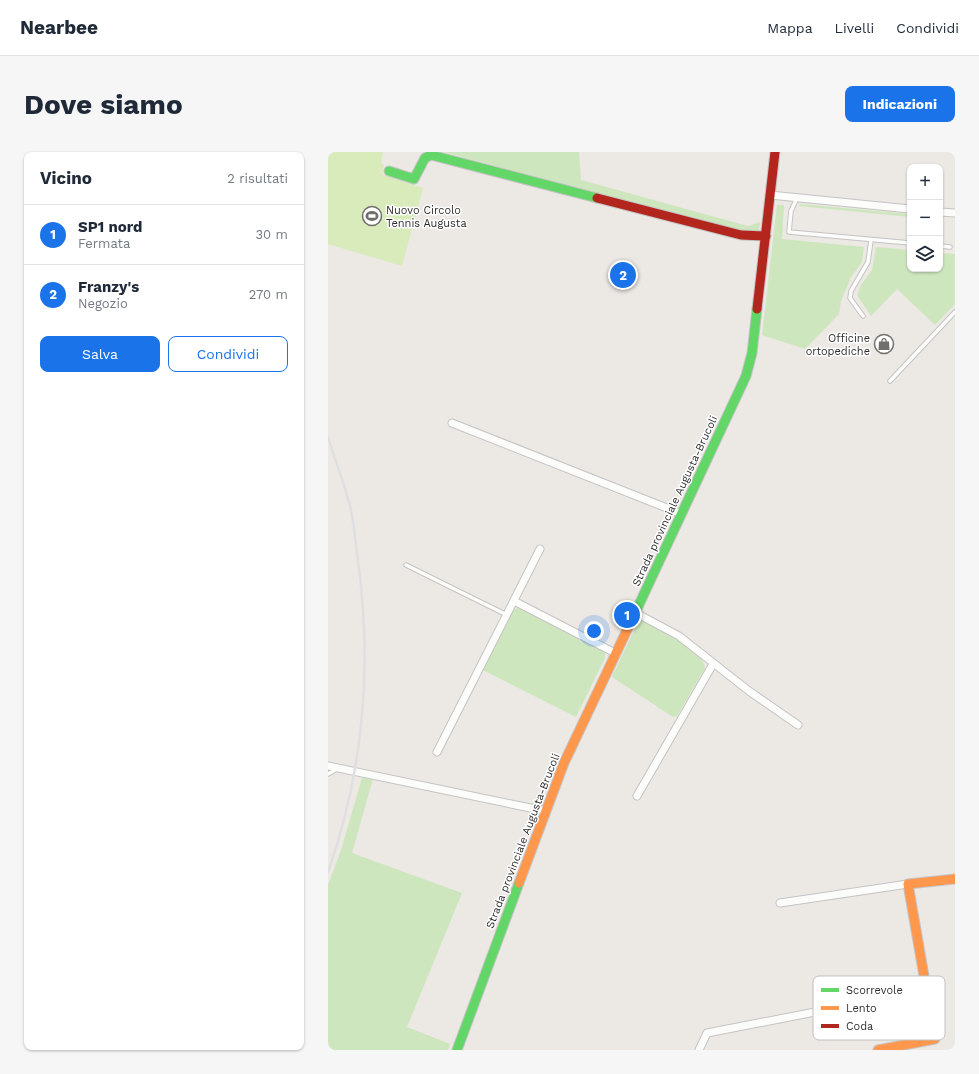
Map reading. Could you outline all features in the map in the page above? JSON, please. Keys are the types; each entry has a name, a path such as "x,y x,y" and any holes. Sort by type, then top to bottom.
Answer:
{"main road":[{"name":"Strada provinciale Augusta-Brucoli","path":"458,1050 545,810 564,763 636,613 746,376 752,352 766,236 774,152"},
{"path":"389,172 414,179 425,158 431,155 741,235 766,236"},
{"path":"924,976 908,884 952,878 955,879"},
{"path":"878,1050 930,1040"}],"street":[{"path":"770,195 907,209"},
{"path":"943,212 955,213"},
{"path":"452,423 682,514"},
{"path":"437,752 540,549"},
{"path":"514,601 616,654"},
{"path":"636,613 679,636 713,664 798,725"},
{"path":"638,796 713,664"},
{"path":"328,766 545,810"},
{"path":"780,903 908,884"},
{"path":"699,1050 707,1033 813,1012"}],"lane":[{"path":"797,198 791,211 789,232 907,243"},
{"path":"862,316 850,298 851,291 868,262 871,240"},
{"path":"943,246 950,247"},
{"path":"890,381 955,312"},
{"path":"406,566 507,616"},
{"path":"328,774 337,769"}],"green space":[{"name":"Nuovo Circolo Tennis Augusta","path":"328,152 383,152 381,163 384,165 382,174 423,188 402,266 328,244"},
{"path":"444,152 579,152 581,180 748,226 760,222 759,231 744,233"},
{"path":"800,204 907,214 907,217 799,206"},
{"path":"777,205 784,205 782,239 864,247 862,262 851,277 841,301 839,314 805,349 762,335"},
{"path":"876,247 907,250 907,272 943,272 943,253 955,254 955,304 935,325 897,289 871,316 857,295 861,285 872,270"},
{"path":"519,607 605,652 605,658 576,717 483,670 513,610"},
{"path":"641,619 689,646 697,653 705,668 677,716 673,717 612,677 639,620"},
{"path":"362,778 373,779 352,853 462,893 407,1027 450,1044 448,1050 328,1050 328,885 341,850"}],"railway":[{"path":"328,437 348,497 351,512 362,594 364,634 362,715 357,755 350,794 328,872"}],"traffic: fast":[{"path":"389,171 414,179 425,158 431,155 597,198"},
{"path":"636,611 746,376 752,353 757,309"},
{"path":"457,1050 519,883"}],"traffic: slow":[{"path":"519,883 564,763 636,611"},
{"path":"924,976 908,884 955,879"},
{"path":"878,1050 930,1040"}],"traffic: jam":[{"path":"757,309 775,152"},
{"path":"597,198 741,235 766,236"}],"place":[{"name":"Nuovo Circolo Tennis Augusta","path":"372,216"},
{"name":"Franzy's","path":"623,275"},
{"name":"Officine ortopediche","path":"884,344"},
{"name":"SP1 nord","path":"627,615"}]}
